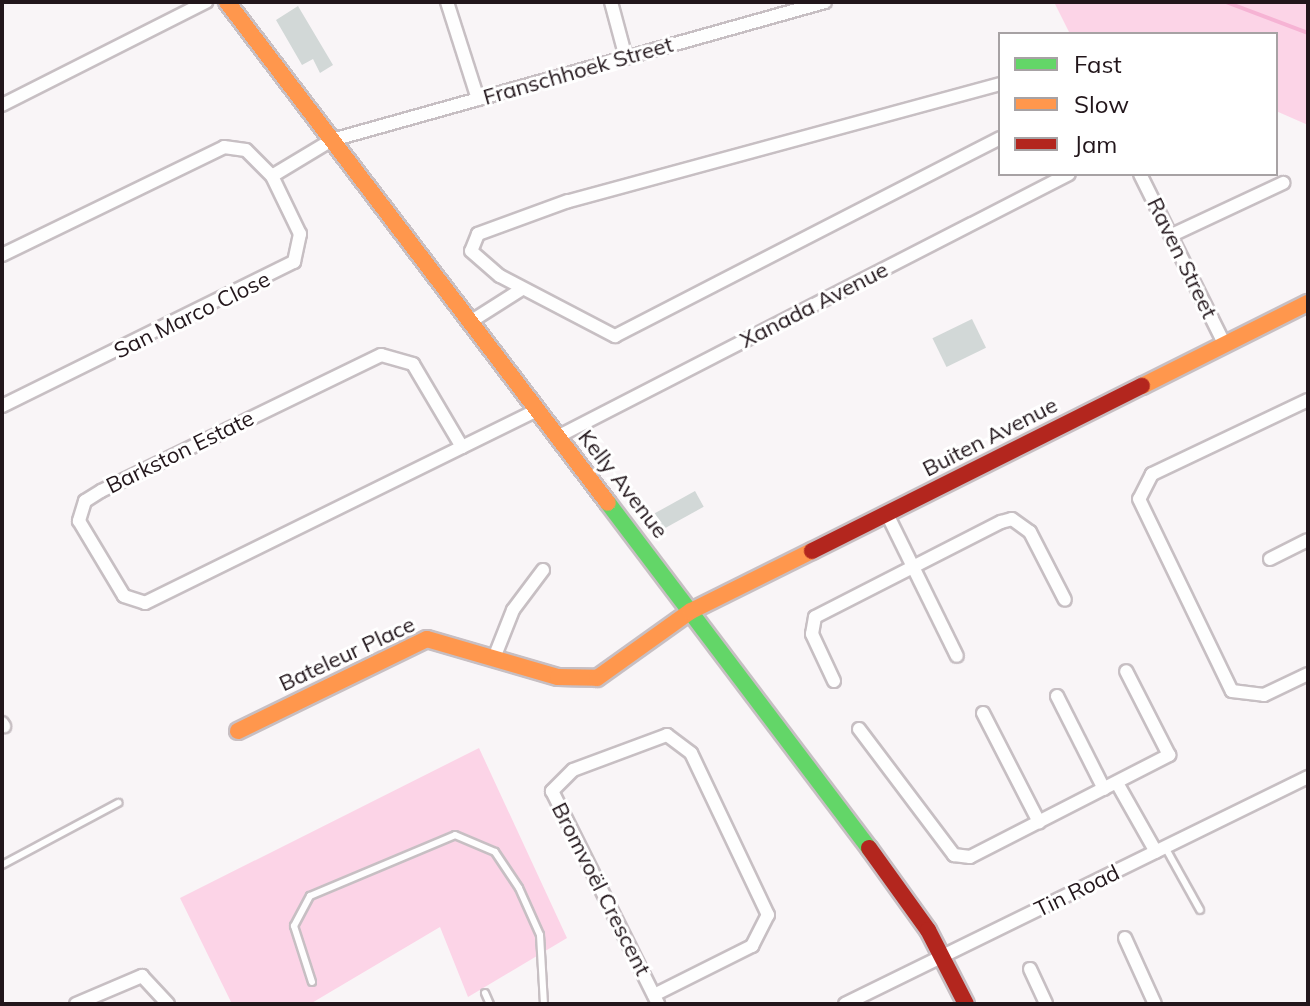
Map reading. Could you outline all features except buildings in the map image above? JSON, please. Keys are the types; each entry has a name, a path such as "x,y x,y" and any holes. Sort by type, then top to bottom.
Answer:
{"street":[{"path":"2,105 206,2"},
{"name":"Kelly Avenue","path":"227,2 691,611 944,956 966,1004"},
{"path":"447,2 478,99"},
{"path":"611,2 626,58"},
{"name":"Franschhoek Street","path":"332,140 807,4 825,2"},
{"path":"998,85 568,201 476,235 474,257 522,289 617,335 998,139"},
{"path":"272,176 332,140"},
{"name":"San Marco Close","path":"2,255 224,147 246,150 272,176 300,234 294,262 2,406"},
{"name":"Xanada Avenue","path":"559,436 1065,176"},
{"name":"Raven Street","path":"1141,176 1224,343"},
{"path":"1172,235 1283,183"},
{"path":"470,322 522,289"},
{"name":"Buiten Avenue","path":"691,611 1308,303"},
{"name":"Barkston Estate","path":"462,447 413,364 381,355 101,491 85,501 79,521 124,596 145,603 538,410"},
{"path":"1308,400 1152,474 1139,499 1232,691 1264,695 1308,674"},
{"path":"887,514 957,656"},
{"path":"834,681 812,620 911,565 1012,519 1030,532 1065,600"},
{"path":"1270,559 1308,540"},
{"path":"496,653 513,610 543,570"},
{"name":"Bateleur Place","path":"238,731 427,639 496,653 558,677 597,678 691,611"},
{"path":"859,729 954,855 970,857 1169,755 1126,671"},
{"path":"1057,696 1104,789"},
{"path":"983,713 1039,822"},
{"name":"Bromvoël Crescent","path":"667,735 691,753 768,915 752,946 656,1000 552,791 573,770 667,735"},
{"name":"Tin Road","path":"850,1003 1308,777"},
{"path":"1117,783 1160,850"},
{"path":"1125,938 1155,1004"},
{"path":"1030,969 1046,1004"},
{"path":"76,1004 142,976 168,1004"}],"lane":[{"path":"2,865 118,803"},
{"path":"312,982 294,926 310,896 455,835 495,852 519,888 540,935 544,1004"},
{"path":"1160,850 1200,910"},
{"path":"485,993 490,1004"}],"shaded area":[{"path":"1054,2 1308,2 1308,125 1278,112 1278,32 1069,32"},
{"path":"479,748 567,938 468,997 440,927 310,1004 232,1004 180,898"}],"waterway":[{"path":"1226,2 1308,33"}],"traffic: fast":[{"path":"608,503 869,848"}],"traffic: slow":[{"path":"227,2 608,503"},
{"path":"1142,386 1308,303"},
{"path":"238,731 427,639 558,677 597,678 691,611 812,551"}],"traffic: jam":[{"path":"812,551 1142,386"},
{"path":"869,848 928,930 966,1004"}]}
